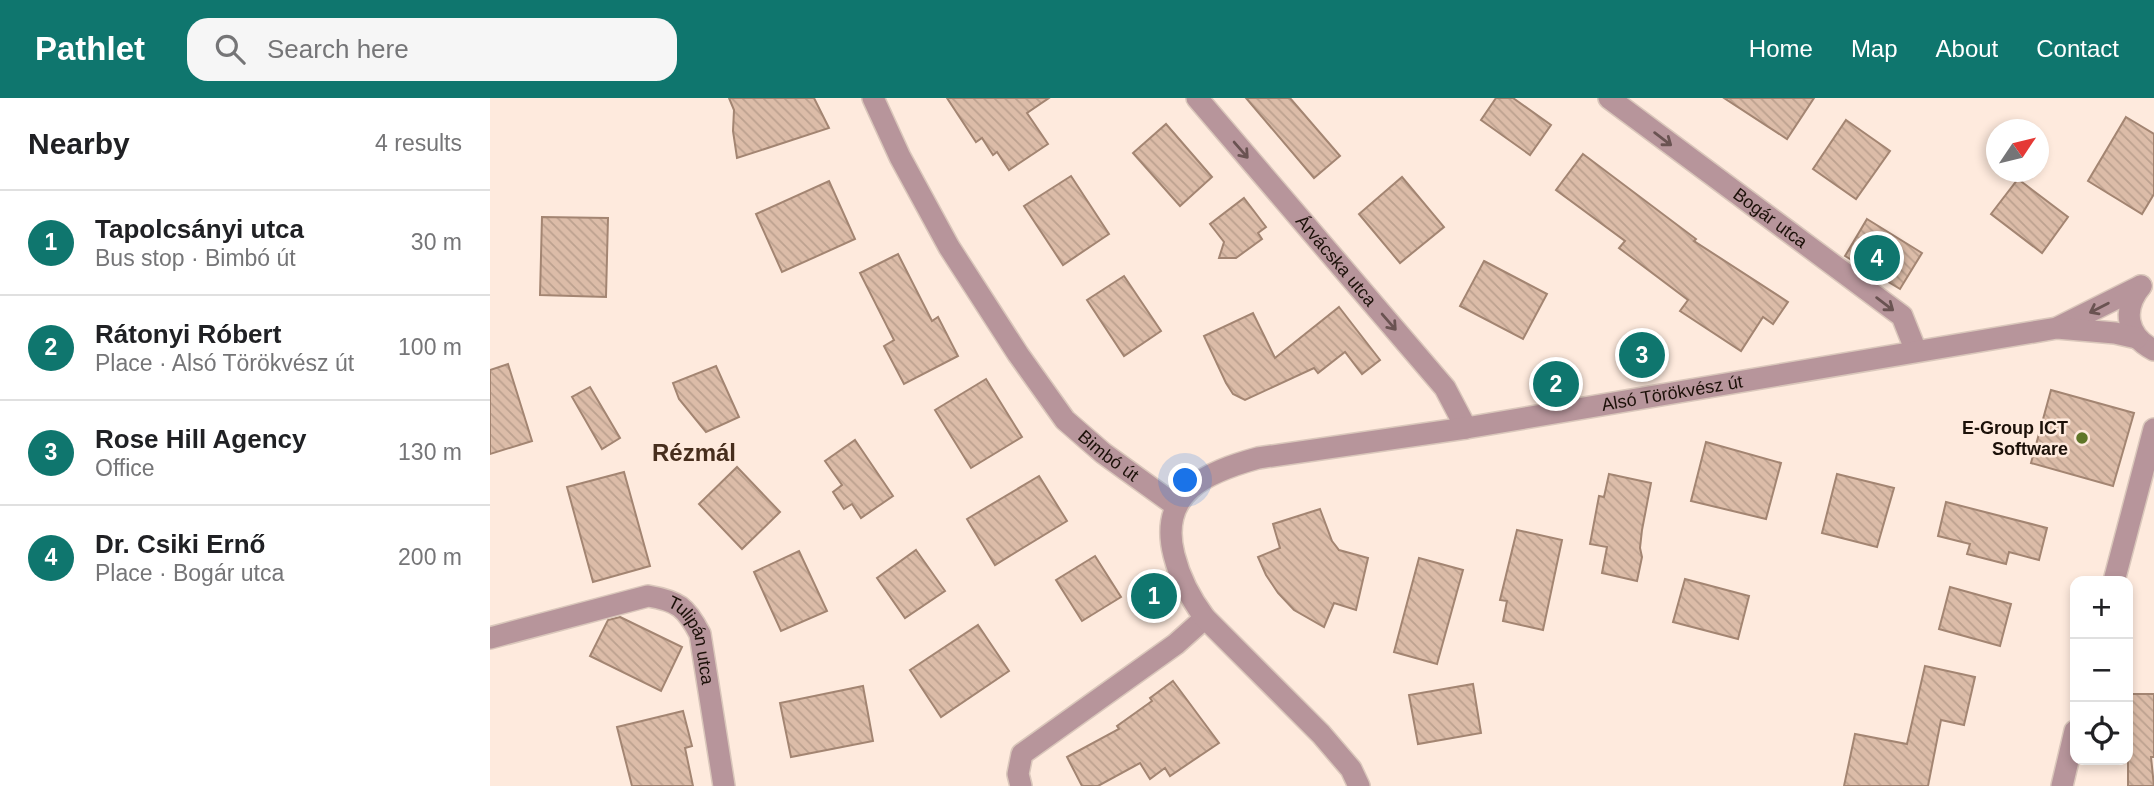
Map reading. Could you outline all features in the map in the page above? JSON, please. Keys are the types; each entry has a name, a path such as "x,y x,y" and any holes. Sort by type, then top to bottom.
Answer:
{"street":[{"name":"Bimbó út","path":"873,98 900,157 949,247 1018,354 1065,420 1102,453 1175,505"},
{"name":"Árvácska utca","path":"1196,98 1445,388 1466,428"},
{"name":"Bogár utca","path":"1609,98 1902,316 1916,351"},
{"name":"Alsó Törökvész út","path":"2057,328 2148,283"},
{"path":"2145,344 2130,325 2128,311 2132,297 2148,283"},
{"name":"Alsó Törökvész út","path":"1175,505 1204,478 1226,467 1258,458 1466,428 2057,328 2115,333 2145,344"},
{"path":"2115,576 2154,429"},
{"path":"1175,505 1169,526 1177,566 1191,599 1205,618 1321,734 1351,769 1359,786"},
{"name":"Tulipán utca","path":"490,638 648,596 668,599 689,613 700,634 724,786"},
{"path":"1021,786 1018,774 1022,754 1176,644 1205,618"},
{"path":"2063,786 2070,754"}],"building":[{"path":"729,98 814,98 829,128 737,158 733,131 734,110"},
{"path":"947,98 1049,98 1027,113 1048,144 1009,170 997,152 993,155 982,138 976,142"},
{"path":"1246,98 1290,98 1340,156 1314,178"},
{"path":"1496,98 1513,98 1551,125 1530,155 1481,120"},
{"path":"1724,98 1814,98 1787,139"},
{"path":"2126,117 2154,134 2154,194 2142,214 2088,181"},
{"path":"1846,120 1890,151 1856,199 1813,169"},
{"path":"1166,124 1212,177 1180,206 1133,153"},
{"path":"1583,154 1696,239 1694,241 1788,302 1773,324 1763,317 1741,351 1680,311 1688,300 1619,248 1625,241 1556,190"},
{"path":"1071,176 1109,234 1063,265 1024,206"},
{"path":"1402,177 1444,227 1400,263 1359,214"},
{"path":"829,181 855,239 782,272 756,214"},
{"path":"2016,182 2022,182 2068,217 2042,253 1991,214"},
{"path":"1244,198 1266,227 1258,233 1262,239 1236,258 1219,258 1224,242 1210,224"},
{"path":"542,217 608,218 606,297 540,295"},
{"path":"1867,219 1922,253 1900,289 1845,256"},
{"path":"898,254 932,321 938,317 958,356 904,384 884,346 894,340 860,273"},
{"path":"1484,261 1547,294 1523,339 1460,306"},
{"path":"1124,276 1161,331 1124,356 1087,300"},
{"path":"1339,307 1380,360 1362,374 1345,352 1318,373 1314,368 1245,400 1233,394 1204,336 1253,313 1275,358"},
{"path":"508,364 532,441 490,454 490,370"},
{"path":"716,366 739,417 706,432 679,399 673,383"},
{"path":"986,379 1022,437 971,468 935,410"},
{"path":"590,387 620,438 602,449 572,397"},
{"name":"E-Group ICT Software","path":"2051,390 2134,413 2113,486 2031,463"},
{"path":"855,440 893,496 861,518 852,504 844,509 833,492 842,485 825,461"},
{"path":"1706,442 1781,463 1766,519 1691,501"},
{"path":"737,467 780,512 742,549 699,504"},
{"path":"624,472 650,566 593,582 567,487"},
{"path":"1609,474 1651,483 1642,530 1642,557 1637,581 1602,573 1607,547 1590,544 1599,496 1604,497"},
{"path":"1837,474 1894,488 1877,547 1822,533"},
{"path":"1039,476 1067,521 995,565 967,519"},
{"path":"1946,502 2047,528 2039,560 2009,552 2006,564 1967,554 1970,544 1938,536"},
{"path":"1320,509 1332,541 1339,550 1368,558 1356,610 1334,603 1324,627 1294,610 1278,593 1258,557 1280,548 1273,524"},
{"path":"1517,530 1562,540 1543,630 1503,621 1507,601 1500,600"},
{"path":"916,550 945,591 905,618 877,578"},
{"path":"799,551 827,611 781,631 754,572"},
{"path":"1095,556 1121,597 1082,621 1056,580"},
{"path":"1419,558 1463,570 1437,664 1394,652"},
{"path":"1685,579 1749,596 1738,639 1673,622"},
{"path":"1950,587 2011,604 2000,646 1939,629"},
{"path":"620,617 682,647 661,691 590,656 608,620"},
{"path":"978,625 1009,671 941,717 910,670"},
{"path":"1925,666 1975,677 1964,725 1941,720 1928,786 1844,786 1855,734 1907,744"},
{"path":"1173,681 1219,743 1170,776 1165,768 1150,779 1140,763 1098,786 1082,786 1067,757 1119,729 1117,726 1152,701 1150,698"},
{"path":"1473,684 1481,733 1418,744 1409,695"},
{"path":"863,686 873,741 791,757 780,703"},
{"path":"2133,694 2154,694 2154,757 2151,757 2154,786 2128,786 2128,765 2133,765"},
{"path":"683,711 692,746 685,748 693,786 632,786 617,727"}],"place":[{"name":"Dr. Csiki Ernő","path":"1877,258"},
{"name":"Rose Hill Agency","path":"1642,355"},
{"name":"Rátonyi Róbert","path":"1556,384"},
{"name":"E-Group ICT Software","path":"2082,438"},
{"name":"Tapolcsányi utca","path":"1154,596"}],"district":[{"name":"Rézmál","path":"694,452"}]}
